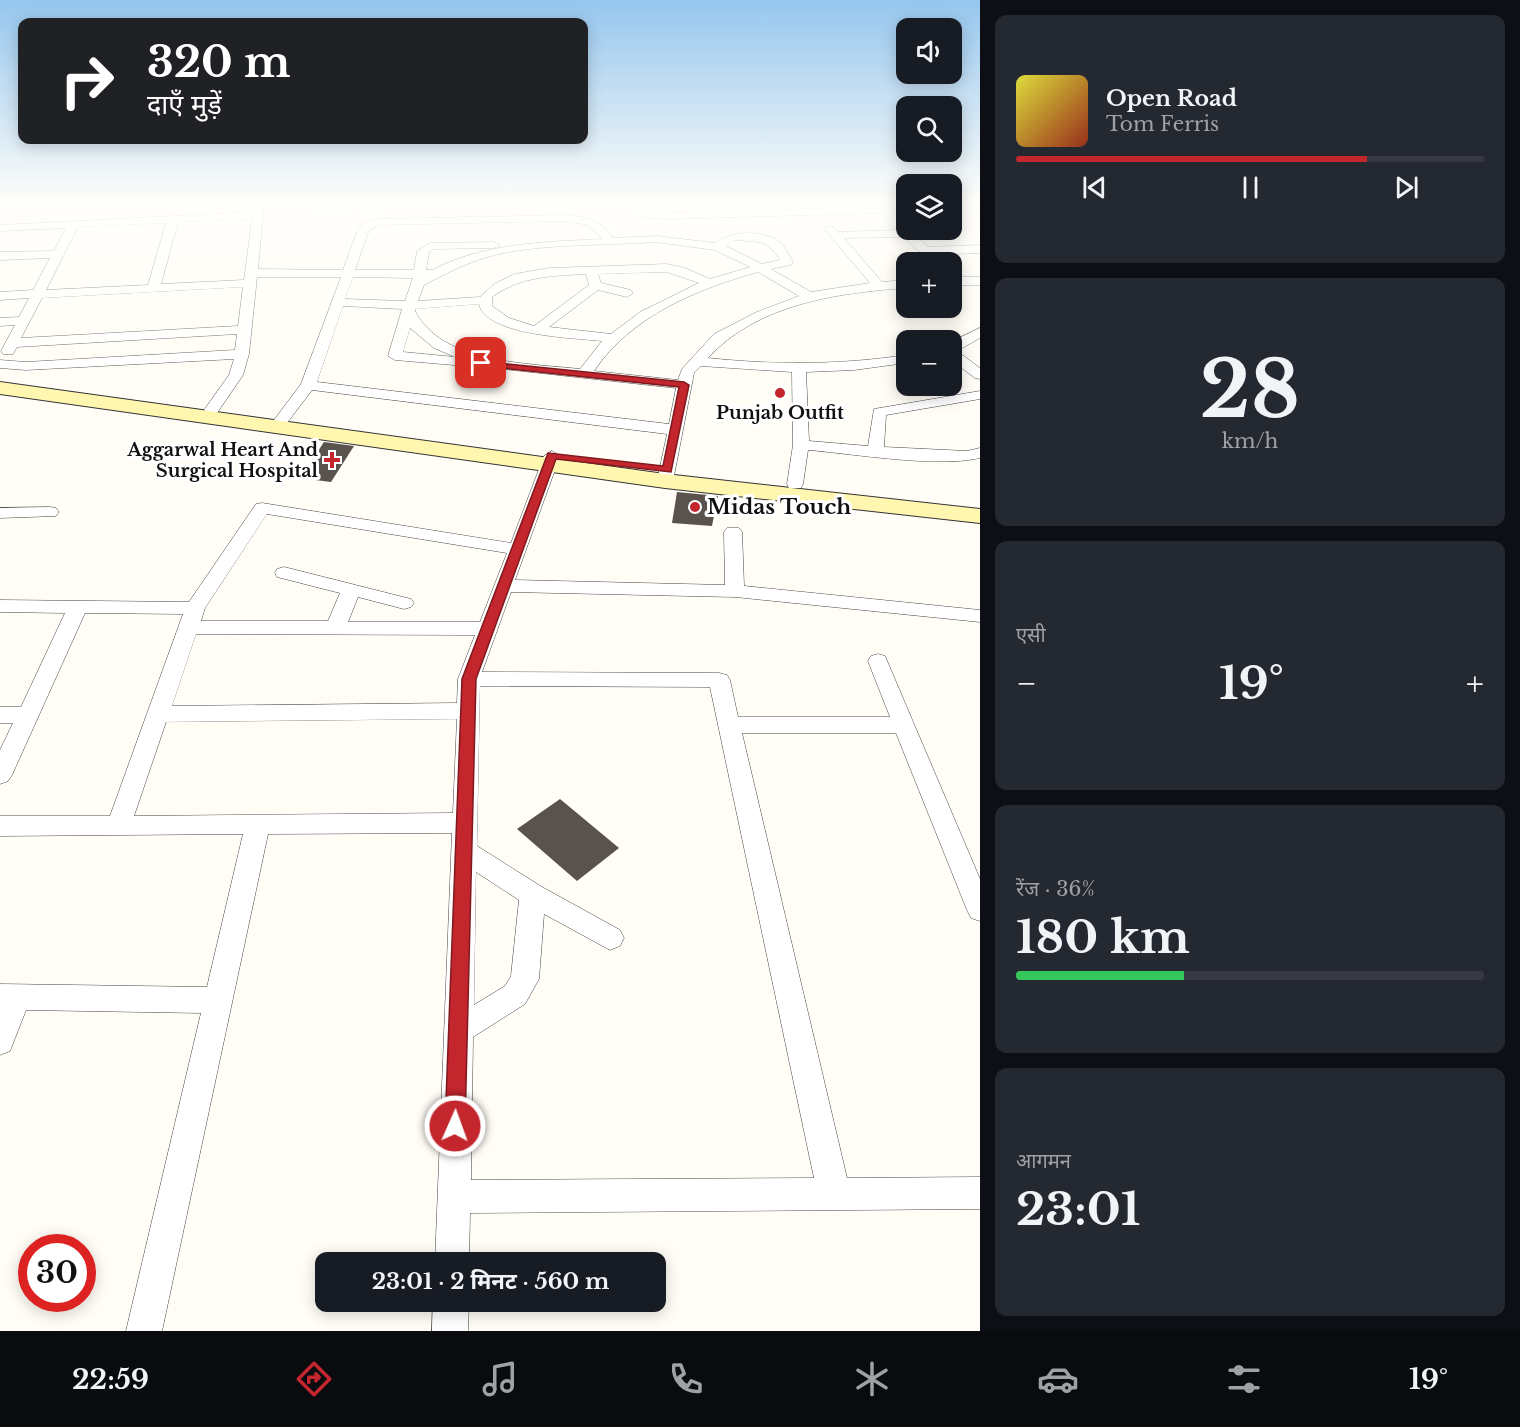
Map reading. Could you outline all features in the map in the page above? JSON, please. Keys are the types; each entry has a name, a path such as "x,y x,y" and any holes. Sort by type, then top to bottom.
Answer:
{"main road":[{"path":"0,380 550,460"},
{"path":"0,388 980,516"},
{"path":"666,475 795,484 980,506"}],"street":[{"path":"0,357 7,353 53,266"},
{"path":"153,288 159,266"},
{"path":"212,410 236,375 242,354 251,266"},
{"path":"282,420 308,385 349,266"},
{"path":"421,266 395,356 503,365 684,385"},
{"path":"431,266 438,272"},
{"path":"418,281 453,266"},
{"path":"584,374 605,345 634,322 663,304 711,284 764,266"},
{"path":"862,266 879,286"},
{"path":"759,267 809,296"},
{"path":"336,302 409,308 486,298 498,287 519,277 549,272 667,268 681,271 711,284"},
{"path":"591,271 596,286"},
{"path":"0,296 153,288 250,278 347,272 418,281 486,298"},
{"path":"962,281 980,281"},
{"path":"666,475 687,372 719,338 762,315 809,296 896,285"},
{"path":"537,330 596,286 627,293"},
{"path":"486,298 485,307 504,321 524,328 614,338"},
{"path":"409,308 415,325 439,345 468,357 503,365"},
{"path":"0,322 24,321"},
{"path":"12,343 245,330"},
{"path":"962,342 980,332"},
{"path":"0,364 26,366 242,354"},
{"path":"697,361 799,370 896,360"},
{"path":"962,360 978,371"},
{"path":"795,484 801,445 799,370"},
{"path":"308,385 675,430"},
{"path":"876,451 879,412 980,396"},
{"path":"801,445 921,455 967,456 980,453"},
{"path":"452,1252 469,679 550,460"},
{"path":"119,825 191,618 262,508 516,549"},
{"path":"0,513 50,512"},
{"path":"733,532 735,591"},
{"path":"284,573 404,603"},
{"path":"502,586 735,591 980,616"},
{"path":"335,628 351,590"},
{"path":"0,606 78,607 335,628 486,629"},
{"path":"0,775 78,607"},
{"path":"878,661 980,910"},
{"path":"469,679 719,680 834,1194"},
{"path":"158,714 468,711"},
{"path":"0,715 28,715"},
{"path":"729,725 904,724"},
{"path":"0,826 464,823"},
{"path":"144,1331 258,824"},
{"path":"463,850 532,895 610,938"},
{"path":"458,1031 515,995 525,979 532,895"},
{"path":"0,1041 8,997 219,1000"},
{"path":"453,1197 980,1193"},
{"path":"450,1331 451,1312"}],"building":[{"path":"324,442 354,446 331,482 300,478"},
{"name":"Midas Touch","path":"677,492 718,496 712,526 672,523"},
{"path":"560,799 619,848 577,881 517,829"}],"place":[{"name":"Punjab Outfit","path":"780,393"},
{"name":"Aggarwal Heart And Surgical Hospital","path":"332,460"},
{"name":"Midas Touch","path":"695,507"}],"route":[{"path":"455,1126 469,679 552,456 667,470 684,385 481,363"}]}
